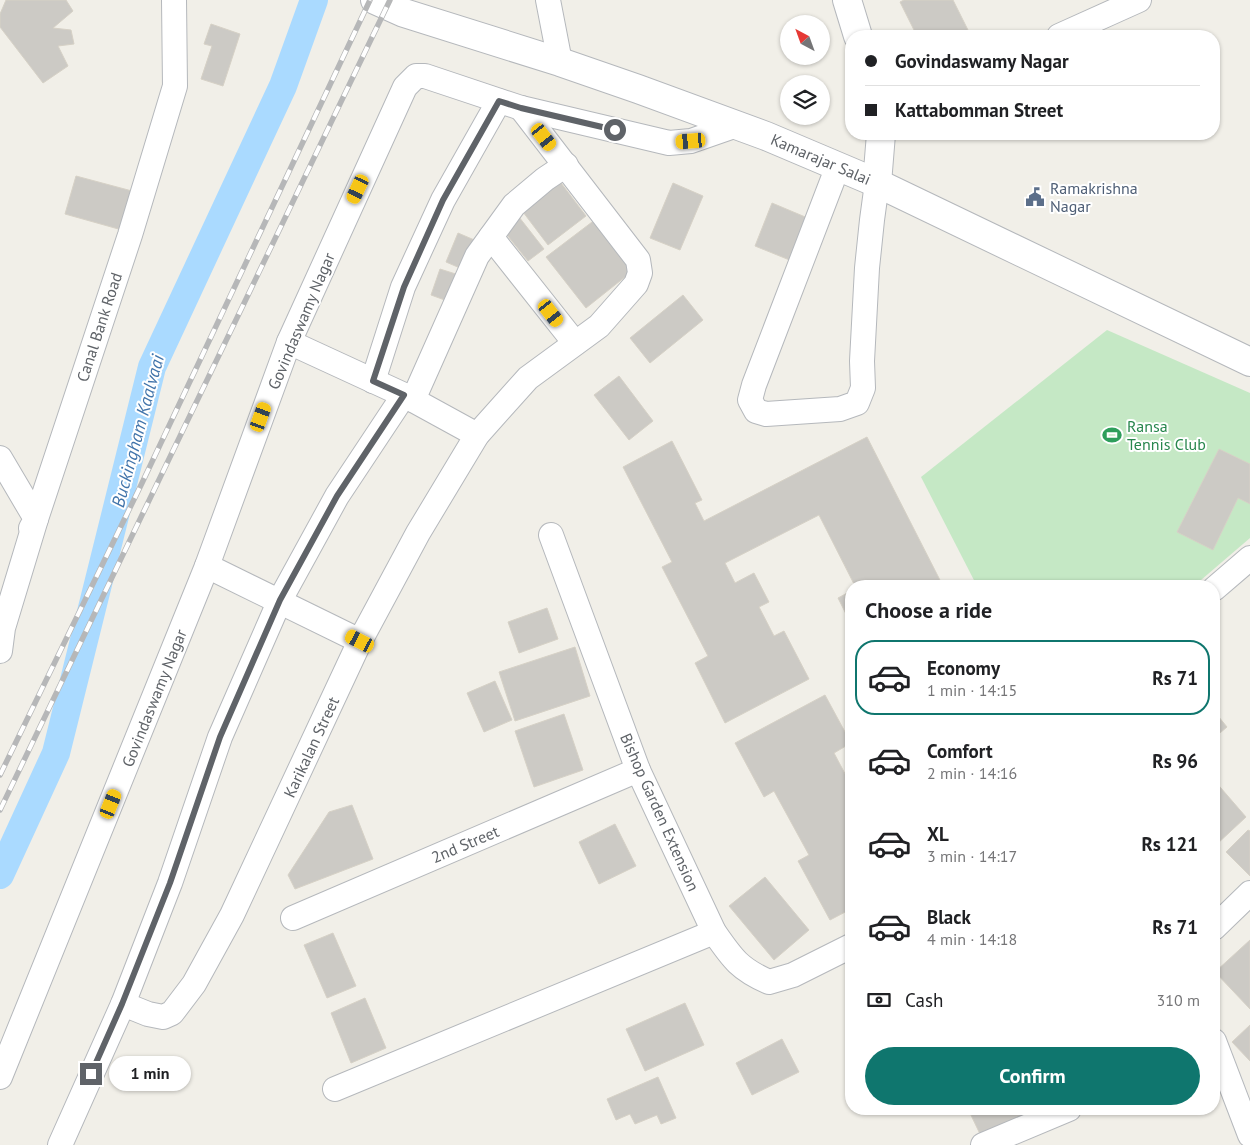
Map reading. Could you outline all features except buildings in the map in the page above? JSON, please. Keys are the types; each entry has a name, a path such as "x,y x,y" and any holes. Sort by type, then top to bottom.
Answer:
{"street":[{"name":"Canal Bank Road","path":"0,651 3,628 36,519 130,235 175,86 174,0"},
{"name":"Kamarajar Salai","path":"375,0 404,13 560,62 737,125 838,166 1250,362"},
{"path":"548,0 560,62"},
{"path":"847,0 856,30"},
{"path":"1072,30 1139,0"},
{"name":"Govindaswamy Nagar","path":"0,1077 207,566 288,342 404,87 416,76 425,76 521,108 669,143 691,141 737,125"},
{"path":"373,381 404,287 443,200 499,101"},
{"name":"Karikalan Street","path":"122,1004 163,1018 172,1013 194,984 232,915 360,641 418,533 477,435 528,378 599,326 636,284 640,273 638,260 521,108"},
{"path":"838,166 754,385 750,400 756,411 766,414 840,409 857,402 863,388 862,361 868,268 881,140"},
{"path":"60,1145 122,1004 170,883 220,737 280,600 337,496 408,398 476,256 514,204 566,165"},
{"path":"491,236 575,343"},
{"path":"288,342 408,398 477,435"},
{"path":"0,458 36,519 0,585"},
{"name":"Bishop Garden Extension","path":"551,535 638,770 714,932 729,954 744,970 769,982 793,975 845,949"},
{"path":"1220,584 1250,558"},
{"path":"207,566 280,600 360,641"},
{"name":"2nd Street","path":"293,918 638,770"},
{"path":"1220,922 1250,893"},
{"path":"335,1088 714,932"},
{"path":"1220,1059 1248,1126"},
{"path":"983,1145 1055,1115"}],"green space":[{"name":"Ransa Tennis Club","path":"1107,330 1250,393 1250,538 1201,580 974,580 921,477"}],"waterway":[{"name":"Buckingham Kaalvaai","path":"0,875 56,753 152,367 283,86 314,0"}],"railway":[{"path":"0,775 142,483 370,0"},
{"path":"0,810 390,0"}],"place":[{"name":"Ramakrishna Nagar","path":"1035,197"},
{"name":"Ransa Tennis Club","path":"1112,435"}],"route":[{"path":"91,1074 122,1004 170,883 220,737 280,600 337,496 404,395 373,381 404,287 443,200 499,101 615,130"}]}
